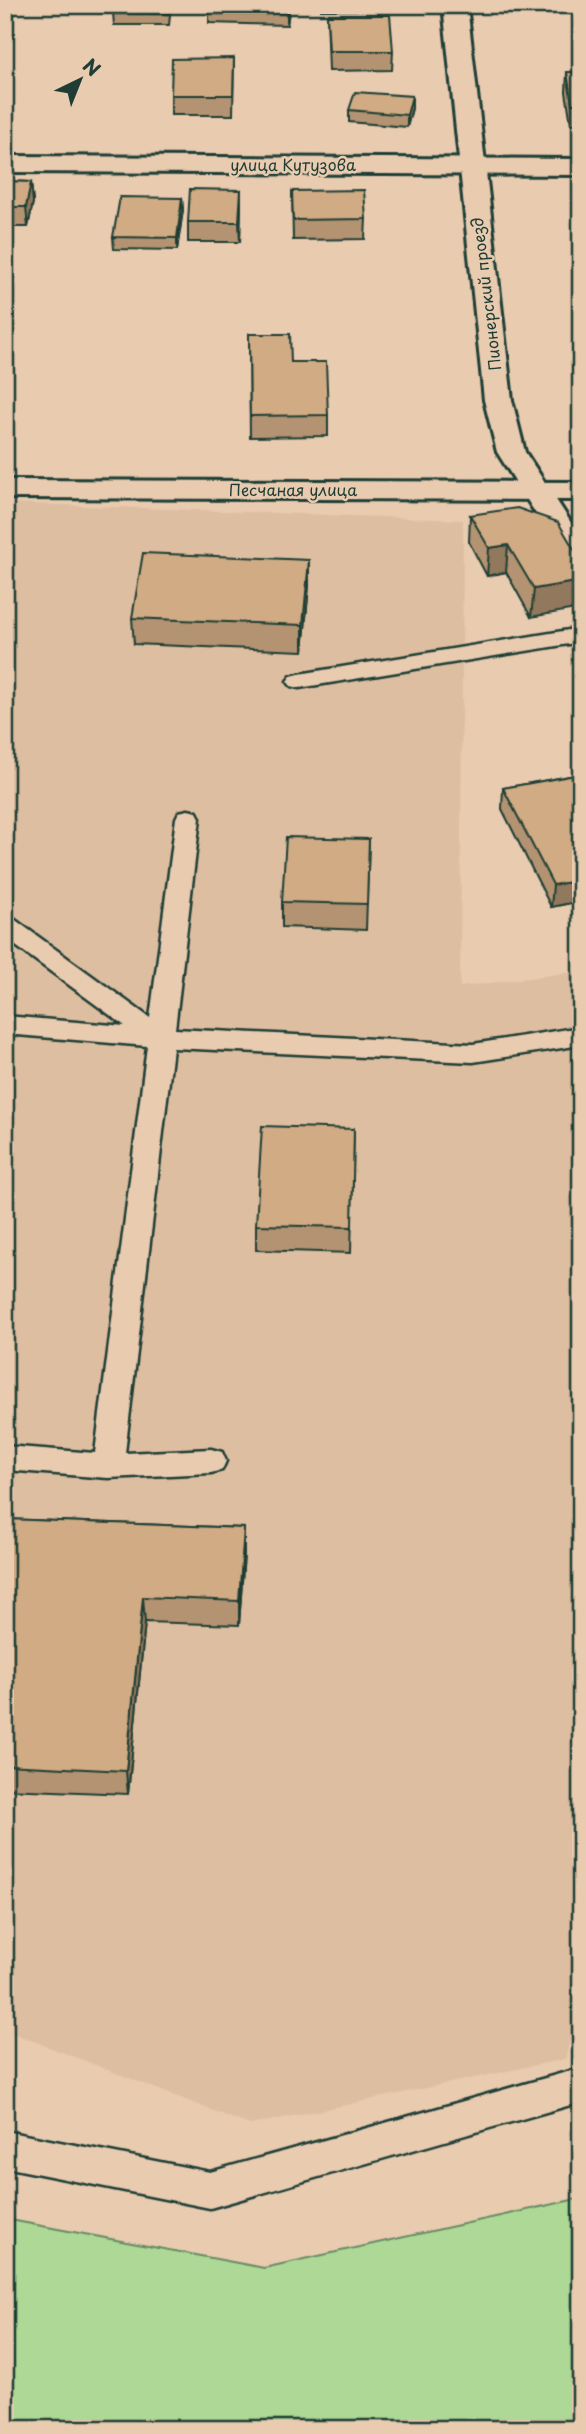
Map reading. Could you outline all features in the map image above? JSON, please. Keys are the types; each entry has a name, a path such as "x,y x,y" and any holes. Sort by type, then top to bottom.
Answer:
{"street":[{"name":"Пионерский проезд","path":"455,5 498,400 511,452 539,491 581,562"},
{"name":"улица Кутузова","path":"5,164 581,167"},
{"name":"Песчаная улица","path":"5,489 581,491"}],"lane":[{"path":"299,681 581,635"},
{"path":"108,1466 188,818"},
{"path":"5,925 160,1038"},
{"path":"5,1025 160,1038 473,1053 581,1036"},
{"path":"5,1458 108,1466 211,1461"},
{"path":"5,2149 210,2190 581,2085"}],"shaded area":[{"path":"5,503 463,520 460,987 581,971 581,1995 565,2059 250,2125 5,2030"}],"green space":[{"path":"581,2198 581,2429 5,2429 5,2219 264,2268"}],"building":[{"path":"114,5 170,5 169,14 113,13"},
{"path":"210,5 288,5 287,13 209,11"},
{"path":"327,15 390,15 393,51 329,51"},
{"path":"234,58 233,95 171,95 172,59"},
{"path":"567,72 581,72 581,104 572,104"},
{"path":"355,92 412,96 407,115 349,110"},
{"path":"5,181 31,182 26,207 5,207"},
{"path":"190,189 241,190 239,222 188,222"},
{"path":"364,190 366,219 293,220 292,191"},
{"path":"120,197 182,198 177,238 113,237"},
{"path":"249,334 290,334 291,362 326,362 328,415 250,416"},
{"path":"517,508 558,522 581,561 581,581 534,589 508,545 489,548 470,515"},
{"path":"143,553 309,560 303,625 132,618"},
{"path":"581,774 581,880 553,885 503,788"},
{"path":"286,837 369,839 367,904 282,902"},
{"path":"262,1126 354,1129 352,1227 256,1225"},
{"path":"5,1519 244,1528 239,1601 143,1597 126,1771 5,1765"}]}
